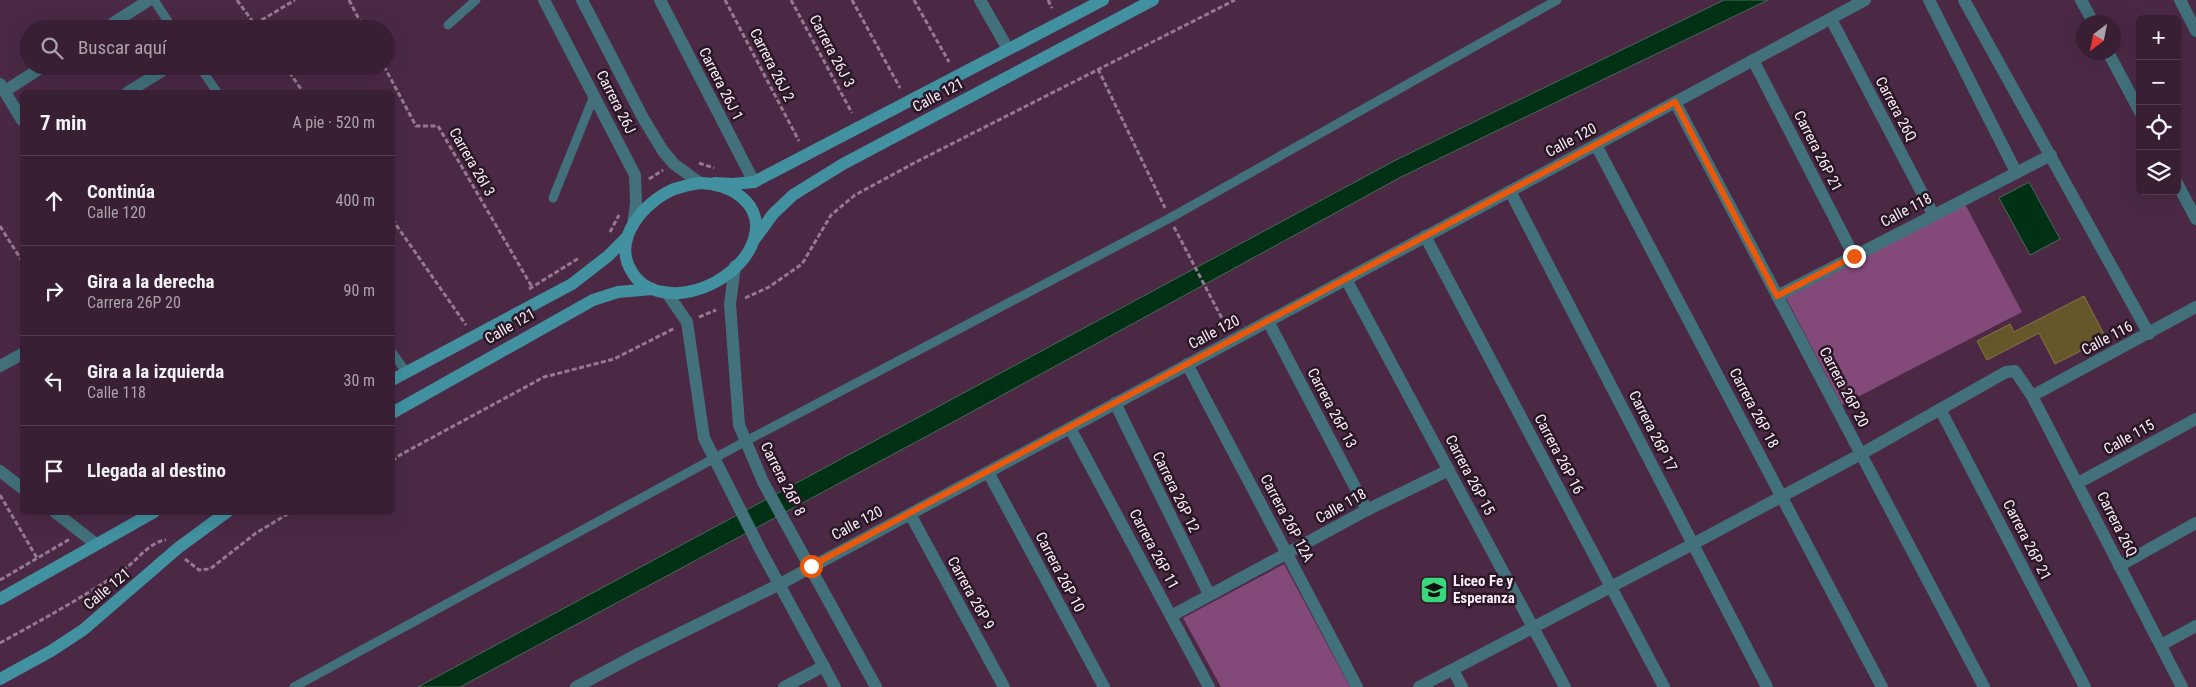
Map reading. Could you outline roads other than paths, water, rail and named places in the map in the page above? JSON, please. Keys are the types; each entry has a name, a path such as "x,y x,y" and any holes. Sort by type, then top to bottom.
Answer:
{"main road":[{"name":"Calle 121","path":"714,183 754,182 1103,0"},
{"name":"Calle 121","path":"754,240 773,214 793,195 843,164 1153,0"},
{"path":"700,183 714,183 733,190 749,205 755,224 754,240 747,252 735,266 708,286 683,292 668,293 652,289 640,282 629,267 625,247 627,237 642,212 657,198 674,189 700,183"},
{"name":"Calle 121","path":"395,378 572,284 608,256 627,237"},
{"name":"Calle 121","path":"395,411 593,300 618,292 652,289"},
{"path":"0,599 149,515"},
{"name":"Calle 121","path":"0,678 51,651 83,630 178,548 223,515"}],"street":[{"path":"118,20 149,0"},
{"name":"Carrera 26J","path":"544,0 635,175 636,203 633,225"},
{"name":"Carrera 26J","path":"582,0 643,118 663,152 674,164 700,183"},
{"name":"Carrera 26J 1","path":"660,0 754,182"},
{"path":"980,0 1008,50"},
{"name":"Calle 120","path":"576,687 636,655 780,584 1865,0"},
{"path":"1929,0 2016,172"},
{"path":"1964,0 2148,334"},
{"path":"2081,0 2088,15"},
{"path":"2180,0 2196,31"},
{"name":"Carrera 26Q","path":"1831,18 1933,214"},
{"name":"Carrera 26P 21","path":"1753,60 1854,256"},
{"path":"2112,60 2136,105"},
{"path":"20,117 2,87 26,75"},
{"path":"131,90 155,75"},
{"name":"Carrera 26P 20","path":"1675,102 1984,687"},
{"name":"Carrera 26P 18","path":"1596,145 1882,687"},
{"name":"Calle 118","path":"1777,296 1933,214 2051,155"},
{"name":"Carrera 26P 17","path":"1510,191 1767,687"},
{"path":"2181,191 2196,219"},
{"name":"Carrera 26P 16","path":"1426,236 1664,687"},
{"name":"Carrera 26P 8","path":"735,266 730,304 739,425 763,482 876,687"},
{"name":"Carrera 26P 15","path":"1346,279 1565,687"},
{"path":"668,293 687,322 704,438 760,549 835,687"},
{"name":"Calle 116","path":"2032,396 2196,308"},
{"name":"Carrera 26P 13","path":"1268,321 1367,510"},
{"path":"0,366 20,355"},
{"name":"Carrera 26P 12A","path":"1187,364 1357,687"},
{"name":"Carrera 26Q","path":"1940,409 2006,372 2015,371 2020,376 2078,484 2182,687"},
{"name":"Carrera 26P 12","path":"1115,403 1209,594"},
{"path":"1419,687 1693,544 1861,454 1940,409"},
{"name":"Carrera 26P 21","path":"1940,409 2085,687"},
{"name":"Calle 115","path":"2078,484 2196,419"},
{"name":"Carrera 26P 11","path":"1070,428 1209,687"},
{"name":"Calle 118","path":"1172,616 1209,594 1367,510 1449,470"},
{"path":"0,471 20,486"},
{"name":"Carrera 26P 10","path":"988,472 1104,687"},
{"name":"Carrera 26P 9","path":"910,514 1004,687"},
{"path":"59,515 96,544"},
{"path":"2119,566 2196,524"},
{"path":"2161,645 2196,626"},
{"path":"784,687 824,666"},
{"path":"1453,670 1462,687"}],"lane":[{"path":"154,0 167,20"},
{"path":"448,25 476,0"},
{"path":"294,687 714,458 1170,218 1557,0"},
{"path":"205,75 215,90"},
{"path":"553,198 594,96"},
{"path":"395,356 406,372"}],"place":[{"name":"Liceo Fe y Esperanza","path":"1434,590"}]}
